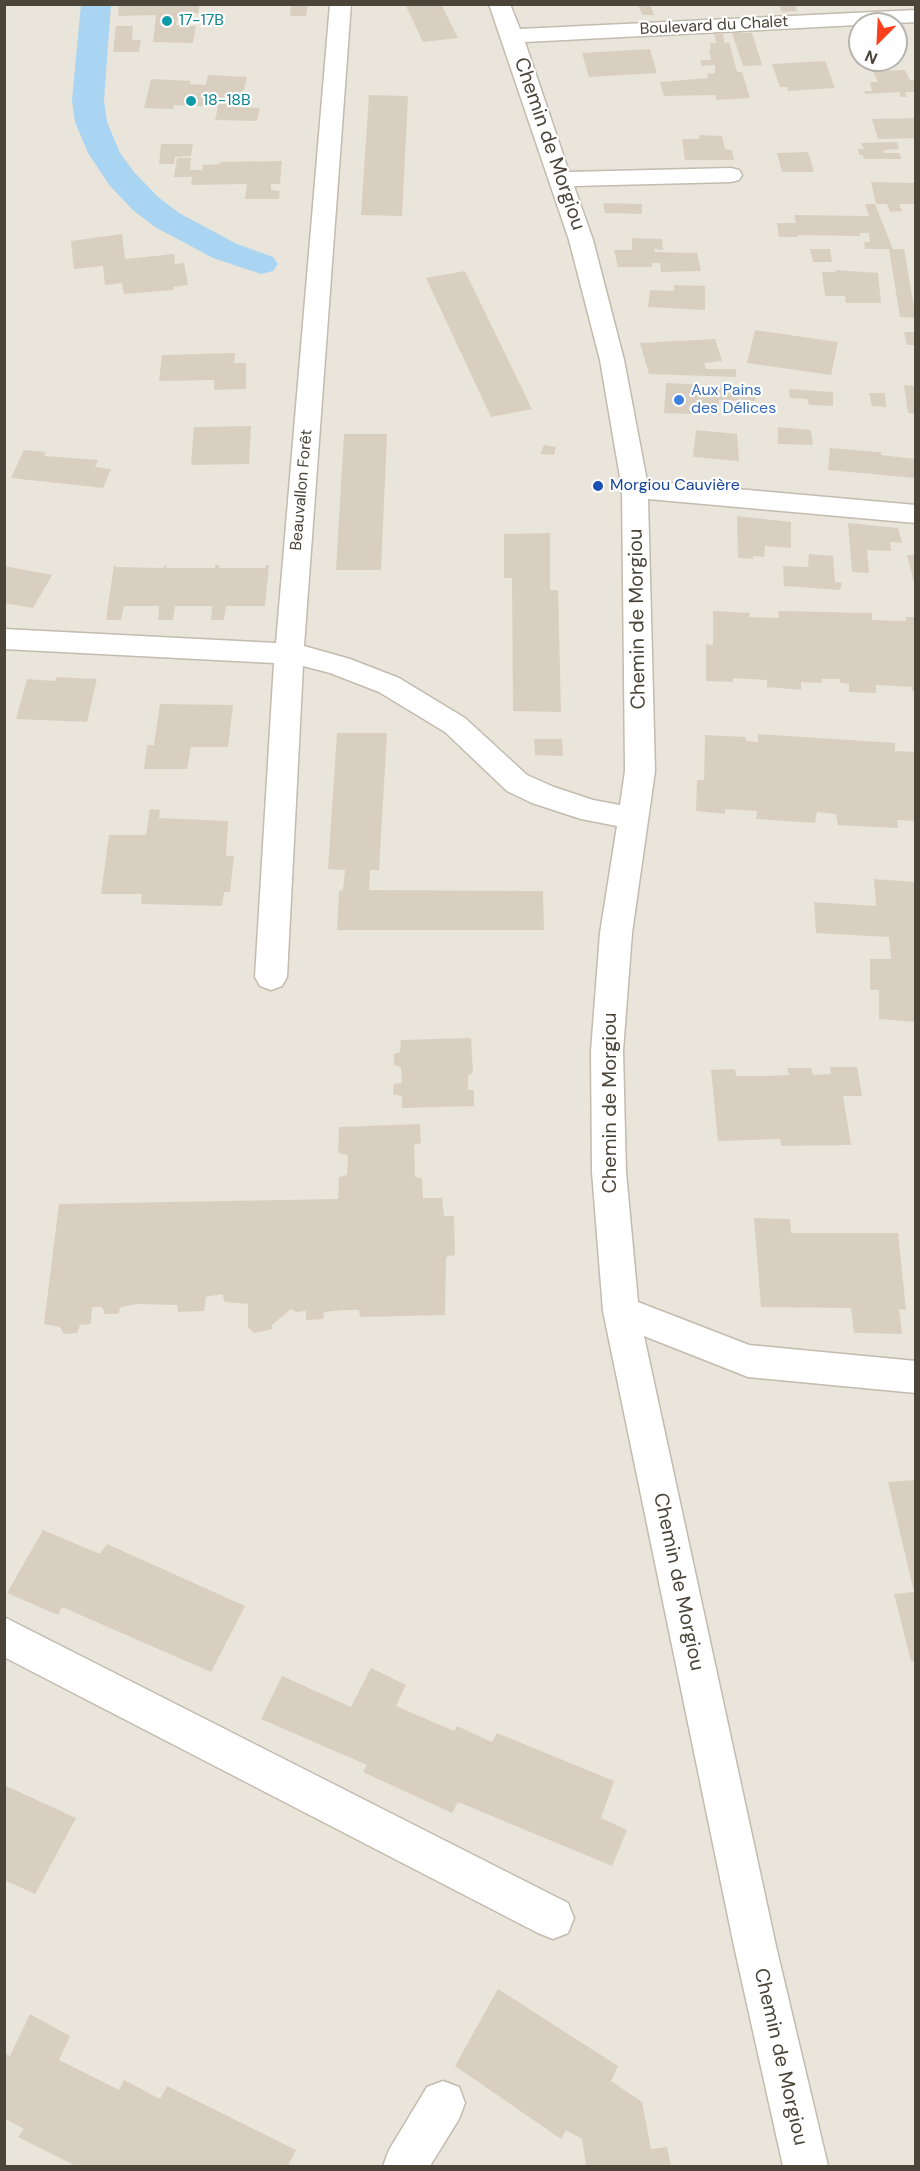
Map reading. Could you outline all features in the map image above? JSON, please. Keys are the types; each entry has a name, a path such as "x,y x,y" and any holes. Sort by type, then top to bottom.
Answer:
{"street":[{"name":"Beauvallon Forêt","path":"272,977 289,654 341,4"},
{"name":"Chemin de Morgiou","path":"499,4 581,240 612,360 635,489 640,771 616,933 607,1051 609,1172 621,1311 752,1934 806,2166"},
{"name":"Boulevard du Chalet","path":"512,36 915,16"},
{"path":"560,179 731,176"},
{"path":"635,489 915,514"},
{"path":"4,639 310,657 389,685 455,724 517,783 543,795 592,811 634,818"},
{"path":"621,1311 748,1361 915,1377"},
{"path":"4,1636 554,1918"},
{"path":"405,2166 443,2103"}],"shaded area":[{"path":"5,5 915,5 915,2166 5,2166"}],"building":[{"name":"17-17B","path":"119,4 200,4 198,13 179,13 176,25 196,26 193,43 153,42 156,15 118,16"},
{"path":"308,4 306,16 290,16 291,5"},
{"path":"405,4 441,4 458,38 423,42"},
{"path":"637,4 650,4 654,15 643,15"},
{"path":"779,4 795,4 797,11 782,12"},
{"path":"116,26 133,26 132,40 141,40 139,52 113,52"},
{"path":"732,33 752,33 762,65 743,66"},
{"path":"714,34 723,34 724,43 729,42 737,72 742,72 750,98 717,100 715,95 664,96 660,82 708,78 707,74 715,73 715,65 702,66 700,60 711,60 709,49 711,49 710,43 716,43"},
{"path":"650,49 657,73 589,77 582,53"},
{"path":"825,61 835,88 788,91 787,87 780,87 772,64"},
{"path":"873,72 906,72 910,80 916,80 916,92 905,92 907,97 901,97 899,92 865,94 864,91 872,91 870,82 878,82"},
{"name":"18-18B","path":"208,75 247,77 242,97 237,97 235,107 260,108 257,121 215,120 218,107 174,105 173,109 144,108 151,79 191,81 190,84 206,85"},
{"path":"369,95 408,96 402,216 361,215"},
{"path":"916,118 916,138 878,139 872,119"},
{"path":"699,135 722,136 725,149 732,150 734,160 685,160 682,139 699,139"},
{"path":"897,142 899,149 883,150 885,153 899,153 902,159 864,159 863,155 859,155 858,149 864,149 861,143"},
{"path":"161,144 193,144 191,156 175,157 174,164 159,164"},
{"path":"808,152 814,172 782,172 777,153"},
{"path":"177,158 191,158 190,170 202,170 203,165 220,164 220,162 282,161 280,184 271,184 271,190 280,191 279,199 245,199 247,184 191,185 192,177 174,177"},
{"path":"871,182 916,183 916,204 899,204 902,211 890,212 887,204 876,204"},
{"path":"603,203 642,204 642,214 605,213"},
{"path":"865,204 875,204 893,249 904,249 916,318 900,317 889,249 865,249 864,242 870,242 869,233 860,233 860,236 779,237 777,223 796,223 794,215 869,216"},
{"path":"122,234 125,259 174,254 175,264 184,263 188,285 173,287 174,290 124,294 122,283 105,285 103,266 74,269 71,241"},
{"path":"632,238 662,239 663,250 654,249 655,252 697,253 701,271 661,272 660,263 652,263 652,267 618,267 614,250 632,250"},
{"path":"810,249 830,249 832,262 813,262"},
{"path":"835,270 878,273 881,303 846,303 845,296 825,296 822,272 836,272"},
{"path":"465,271 532,409 491,417 426,278"},
{"path":"674,285 705,286 705,310 648,307 650,290 674,291"},
{"path":"755,330 838,342 831,375 747,363"},
{"path":"904,332 916,332 916,345 907,345"},
{"path":"715,339 722,361 704,363 706,369 736,369 736,377 649,374 640,343"},
{"path":"235,353 234,363 246,363 246,389 214,390 214,380 159,381 162,355"},
{"path":"666,383 735,386 735,395 755,397 756,401 719,400 719,415 664,413"},
{"path":"904,385 916,386 916,414 908,413"},
{"path":"789,389 833,392 833,406 809,405 807,399 790,398"},
{"path":"869,393 885,393 886,407 872,406"},
{"path":"251,426 249,464 191,465 194,427"},
{"path":"778,427 811,430 813,445 778,444"},
{"path":"696,430 737,434 739,461 693,457"},
{"path":"344,434 387,434 381,570 336,570"},
{"path":"544,445 556,447 554,455 540,454"},
{"path":"830,448 881,452 881,455 916,459 916,478 828,470"},
{"path":"24,450 46,452 44,456 98,460 95,467 111,469 103,488 11,478"},
{"path":"737,516 791,522 791,548 765,546 764,557 738,558"},
{"path":"848,523 898,528 902,543 890,542 891,551 867,550 869,573 852,572"},
{"path":"550,533 550,590 558,590 561,712 513,711 512,578 504,578 504,534"},
{"path":"809,554 833,556 835,582 842,583 840,590 784,586 783,566 808,567"},
{"path":"907,555 916,555 916,587 915,587"},
{"path":"114,565 116,567 163,568 167,565 166,568 215,568 215,565 219,565 219,568 265,568 269,565 265,606 226,606 224,620 211,620 212,606 175,606 173,620 158,620 159,606 124,606 121,620 106,620"},
{"path":"4,566 52,575 33,608 4,603 7,595 4,595"},
{"path":"713,611 750,613 749,617 779,618 778,611 872,613 872,620 906,621 906,617 916,617 916,691 912,691 912,687 876,685 876,693 849,692 849,684 840,683 840,679 822,679 822,683 801,682 801,690 767,687 767,680 733,678 733,682 706,681 706,644 713,645"},
{"path":"56,677 97,679 87,722 16,719 27,679 55,681"},
{"path":"160,704 233,705 228,747 191,747 187,769 144,769 147,745 154,745"},
{"path":"337,733 387,733 379,870 370,870 369,890 543,891 544,930 337,930 339,891 343,890 345,870 328,869"},
{"path":"758,734 895,743 895,751 916,752 916,821 897,820 898,828 838,825 836,814 817,812 815,823 756,819 757,811 725,809 725,814 696,811 697,780 704,780 705,735 746,737 746,741 758,742"},
{"path":"534,739 562,739 563,756 535,755"},
{"path":"150,809 160,810 159,818 228,821 226,856 234,856 230,892 224,892 222,906 141,904 142,894 101,894 109,835 146,835"},
{"path":"874,879 916,882 916,1022 879,1019 879,990 870,990 870,959 891,959 889,937 816,933 814,902 876,906"},
{"path":"471,1038 473,1073 468,1075 468,1090 474,1090 474,1106 402,1108 402,1096 393,1094 394,1084 402,1083 401,1067 394,1065 394,1054 400,1052 401,1040"},
{"path":"830,1067 857,1067 862,1096 843,1096 851,1145 781,1146 780,1139 718,1141 711,1070 735,1069 736,1076 767,1076 789,1075 787,1068 811,1068 813,1075 831,1074"},
{"path":"420,1124 421,1143 414,1145 415,1177 422,1178 423,1198 442,1198 444,1216 454,1216 455,1255 446,1257 445,1315 360,1317 359,1310 343,1310 324,1312 323,1319 306,1320 306,1311 296,1312 291,1309 272,1325 272,1329 254,1333 248,1327 248,1304 225,1302 222,1294 206,1297 204,1311 178,1312 177,1305 137,1304 121,1307 118,1314 105,1314 102,1307 92,1307 91,1324 80,1325 77,1333 64,1334 60,1327 44,1324 59,1204 338,1199 339,1177 347,1175 348,1155 338,1153 339,1127"},
{"path":"754,1218 790,1219 791,1233 898,1233 906,1310 899,1309 902,1334 854,1333 851,1308 761,1307"},
{"path":"916,1480 916,1661 911,1661 894,1594 914,1592 888,1482"},
{"path":"43,1530 100,1554 107,1544 245,1606 211,1672 62,1607 58,1615 7,1593"},
{"path":"371,1668 406,1685 396,1706 454,1731 457,1726 492,1742 497,1733 614,1781 601,1818 627,1830 612,1866 458,1802 452,1813 363,1772 367,1765 261,1719 282,1676 351,1707"},
{"path":"4,1785 76,1818 35,1894 4,1880"},
{"path":"498,1989 618,2066 611,2081 642,2102 651,2149 667,2147 671,2166 586,2166 582,2139 566,2130 561,2139 455,2066"},
{"path":"30,2014 70,2036 59,2060 119,2090 124,2080 160,2099 167,2086 296,2150 288,2166 76,2166 18,2137 24,2129 4,2118 4,2053 10,2056"}],"waterway":[{"path":"96,4 88,100 91,122 104,153 122,179 146,204 167,220 225,251 261,264"}],"place":[{"name":"17-17B","path":"167,21"},
{"name":"18-18B","path":"191,101"},
{"name":"Aux Pains des Délices","path":"679,400"},
{"name":"Morgiou Cauvière","path":"598,486"}]}
